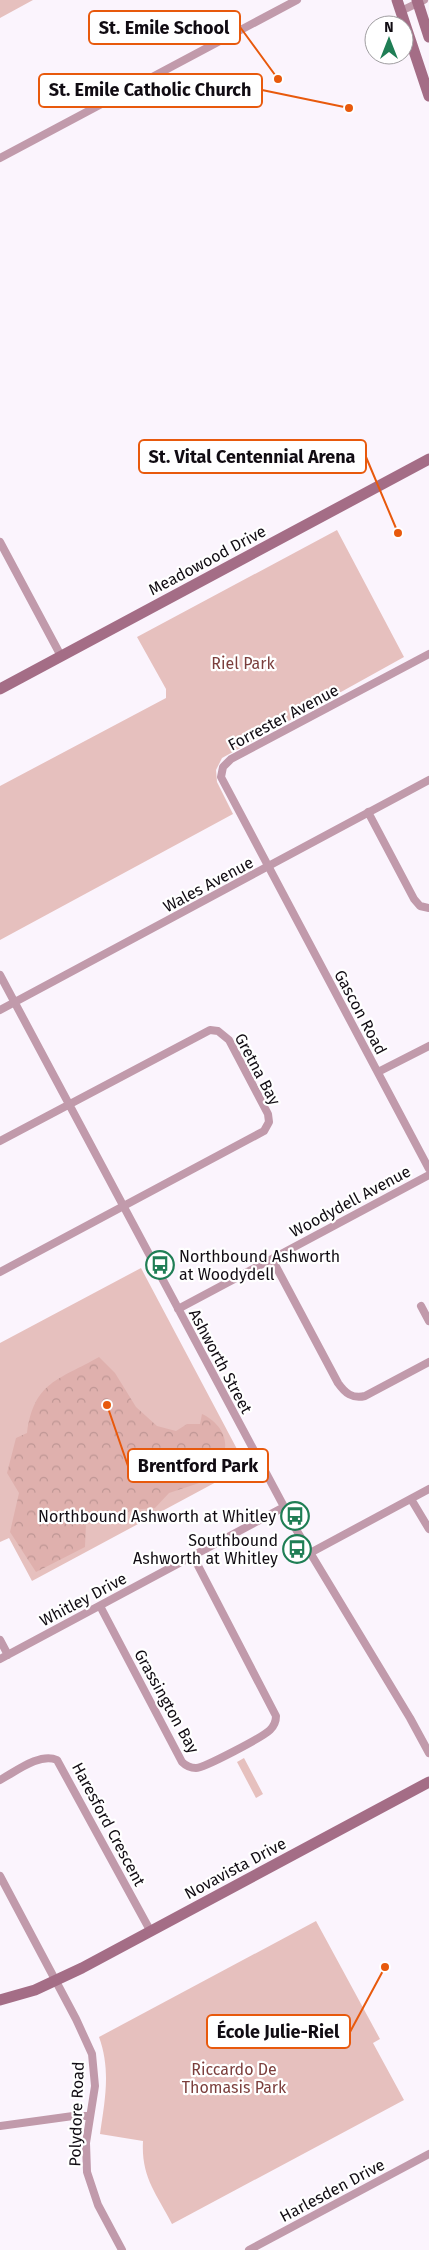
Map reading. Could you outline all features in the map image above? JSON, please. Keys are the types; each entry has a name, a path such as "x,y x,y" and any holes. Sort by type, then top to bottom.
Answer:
{"street":[{"path":"0,158 297,0"},
{"path":"429,37 420,1 399,5 429,96"},
{"name":"Meadowood Drive","path":"0,689 429,459"},
{"path":"0,542 61,656"},
{"name":"Forrester Avenue","path":"269,867 223,783 221,777 223,767 231,759 429,654"},
{"name":"Wales Avenue","path":"0,1010 429,780"},
{"path":"368,812 414,899 420,906 429,908"},
{"name":"Gascon Road","path":"269,867 429,1169"},
{"name":"Ashworth Street","path":"0,975 284,1507 429,1753"},
{"name":"Gretna Bay","path":"69,1105 210,1030 218,1031 229,1040 268,1114 268,1122 264,1131 123,1206"},
{"path":"378,1072 429,1046"},
{"path":"0,1141 69,1105"},
{"name":"Woodydell Avenue","path":"178,1309 429,1175"},
{"path":"0,1272 123,1206"},
{"path":"272,1259 338,1382 349,1395 356,1397 365,1396 429,1362"},
{"path":"421,1306 429,1321"},
{"path":"310,1553 429,1489"},
{"path":"411,1499 429,1529"},
{"name":"Whitley Drive","path":"0,1659 284,1507"},
{"name":"Grassington Bay","path":"100,1606 182,1762 191,1768 199,1768 268,1732 275,1723 276,1716 193,1556"},
{"path":"0,1640 8,1655"},
{"name":"Haresford Crescent","path":"0,1780 41,1758 51,1757 58,1760 151,1932"},
{"name":"Novavista Drive","path":"0,2000 35,1990 56,1981 429,1782"},
{"name":"Polydore Road","path":"0,1876 85,2035 92,2054 95,2086 86,2143 89,2181 98,2205 122,2250"},
{"path":"0,2126 73,2116 90,2116"},
{"name":"Harlesden Drive","path":"249,2250 429,2154"}],"green space":[{"path":"0,0 33,0 0,18"},
{"name":"Riel Park","path":"337,530 404,657 222,758 216,770 217,782 233,814 0,940 0,786 166,698 166,689 137,637"},
{"path":"141,1268 246,1466 32,1581 9,1538 0,1542 0,1343"},
{"path":"99,1357 115,1373 136,1407 157,1426 176,1431 187,1424 200,1424 202,1414 211,1420 224,1437 224,1456 214,1478 169,1493 155,1508 131,1510 115,1522 86,1523 85,1547 36,1572 10,1532 19,1493 7,1473 16,1438 27,1433 30,1416 42,1392 60,1377"},
{"path":"244,1758 263,1794 256,1798 237,1762"},
{"name":"Riccardo De Thomasis Park","path":"316,1921 380,2039 373,2043 404,2100 172,2224 155,2194 147,2175 144,2165 143,2141 100,2134 106,2073 103,2049 99,2037"}],"place":[{"name":"St. Emile School","path":"278,79"},
{"name":"St. Emile Catholic Church","path":"349,108"},
{"name":"St. Vital Centennial Arena","path":"398,533"},
{"name":"Northbound Ashworth at Woodydell","path":"160,1265"},
{"name":"Brentford Park","path":"107,1405"},
{"name":"Northbound Ashworth at Whitley","path":"295,1516"},
{"name":"Southbound Ashworth at Whitley","path":"297,1549"},
{"name":"École Julie-Riel","path":"385,1967"}]}
